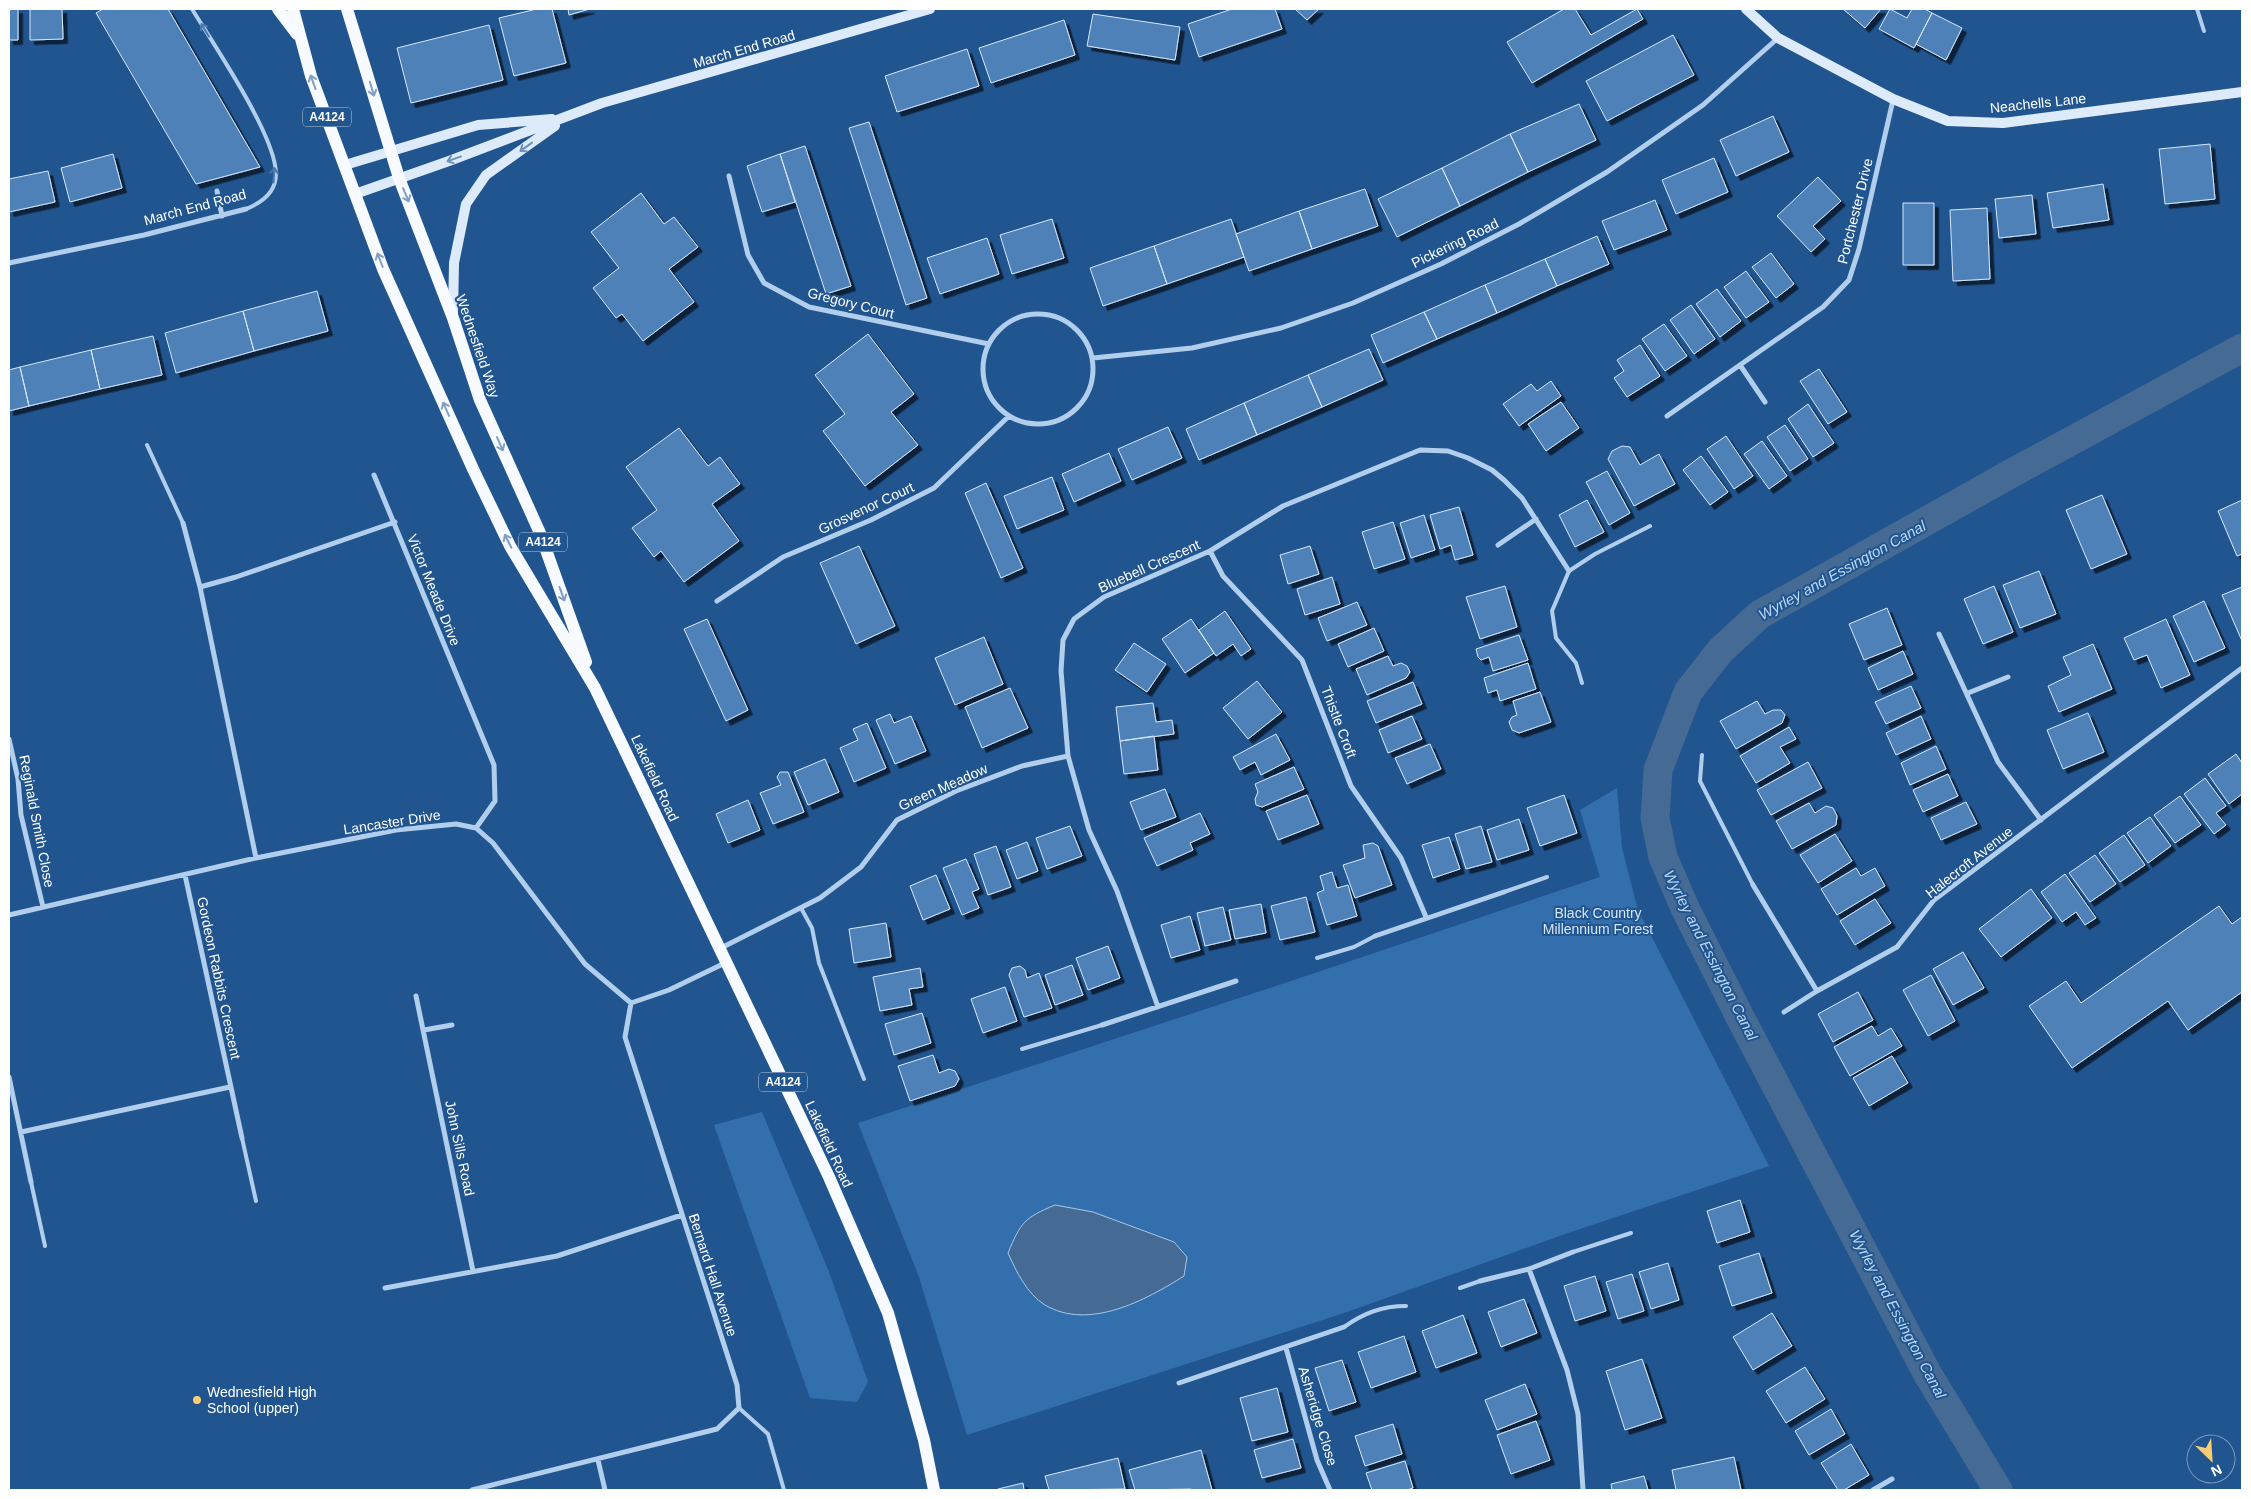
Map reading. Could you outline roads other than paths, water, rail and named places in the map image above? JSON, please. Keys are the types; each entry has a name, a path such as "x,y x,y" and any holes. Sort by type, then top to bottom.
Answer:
{"main road":[{"path":"278,9 301,41"},
{"name":"A4124","path":"293,9 311,76 383,269 510,546 595,688"},
{"name":"Wednesfield Way","path":"347,9 399,178 453,318 480,400 540,533 595,688"},
{"name":"Lakefield Road","path":"595,688 728,962 829,1177 888,1313 924,1440 934,1490"}],"street":[{"name":"March End Road","path":"355,194 566,118 602,103 930,9"},
{"name":"Neachells Lane","path":"1746,9 1778,38 1893,99 1948,120 2003,123 2242,92"},
{"name":"Pickering Road","path":"1093,358 1192,348 1281,328 1353,303 1440,264 1519,224 1607,172 1702,105 1778,38"},
{"name":"Portchester Drive","path":"1667,416 1823,307 1849,280 1859,249 1893,99"},
{"name":"March End Road","path":"453,318 454,263 466,204 486,176 566,118"},
{"path":"345,165 390,149 478,125 566,118"},
{"name":"Gregory Court","path":"729,176 748,255 764,283 809,307 989,344"},
{"path":"216,191 222,216"},
{"name":"March End Road","path":"9,263 144,235 246,210"},
{"path":"1034,314 1053,316 1070,324 1083,338 1093,358 1090,387 1082,401 1071,413 1057,421 1041,424 1024,422 1009,416 997,405 988,391 984,376 984,359 989,344 1000,329 1016,318 1034,314"},
{"path":"1740,365 1765,402"},
{"name":"Grosvenor Court","path":"717,601 783,557 871,520 934,488 1009,416"},
{"name":"Bluebell Crescent","path":"1158,1007 1117,891 1089,830 1068,756 1062,671 1063,640 1074,619 1104,597 1210,551 1283,506 1420,450 1448,451 1468,458 1492,470 1522,498 1569,571"},
{"path":"374,475 395,522"},
{"path":"1498,545 1536,519"},
{"path":"183,522 200,587 256,858"},
{"name":"Victor Meade Drive","path":"200,587 236,577 395,522 494,765 495,801 476,828"},
{"name":"Thistle Croft","path":"1210,551 1222,576 1302,660 1351,786 1401,858 1426,917"},
{"path":"1939,634 1968,693 1998,762 2041,820"},
{"name":"Halecroft Avenue","path":"1784,1012 1817,991 1897,947 1934,900 2242,668"},
{"path":"1968,693 2008,677"},
{"name":"Reginald Smith Close","path":"9,739 18,779 21,815 43,907"},
{"name":"Green Meadow","path":"721,948 820,898 861,867 897,820 956,791 1022,766 1068,756"},
{"name":"Lancaster Drive","path":"9,915 256,858 396,830 456,824 476,828"},
{"path":"476,828 493,844 585,964 630,1003 669,990 728,962"},
{"name":"Gordeon Rabbits Crescent","path":"185,875 242,1138"},
{"path":"1753,884 1817,991"},
{"path":"1375,936 1426,917 1504,892"},
{"path":"1102,1025 1236,981"},
{"name":"John Sills Road","path":"416,996 473,1271"},
{"name":"Bernard Hall Avenue","path":"630,1003 624,1037 737,1385 739,1408"},
{"path":"424,1030 452,1025"},
{"path":"9,1078 31,1182"},
{"path":"21,1132 230,1087"},
{"path":"385,1288 557,1256 682,1215"},
{"path":"1480,1281 1530,1269 1574,1252"},
{"path":"1530,1269 1568,1370 1578,1414 1583,1490"},
{"path":"1179,1383 1344,1327"},
{"name":"Asheridge Close","path":"1286,1348 1317,1460 1330,1490"},
{"path":"472,1490 718,1429 739,1408"},
{"path":"598,1460 605,1490"},
{"path":"1873,1490 1892,1479"}],"lane":[{"name":"March End Road","path":"192,9 250,106 272,150 276,175 272,187 262,203 246,210"},
{"path":"2197,9 2204,32"},
{"path":"147,445 183,522"},
{"path":"1582,683 1576,663 1556,638 1552,611 1569,571 1595,554 1650,526"},
{"path":"1702,755 1700,781 1753,884"},
{"path":"1504,892 1547,877"},
{"path":"801,908 812,928 819,963 864,1079"},
{"path":"1317,958 1354,947 1375,936"},
{"path":"1022,1050 1102,1025"},
{"path":"242,1138 256,1201"},
{"path":"31,1182 45,1246"},
{"path":"1574,1252 1631,1233"},
{"path":"1460,1288 1480,1281"},
{"path":"1344,1327 1361,1315 1389,1306 1406,1306"},
{"path":"739,1408 768,1434 784,1490"}],"waterway":[{"name":"Wyrley and Essington Canal","path":"1998,1490 1927,1373 1741,1019 1685,908 1663,857 1655,818 1658,770 1688,692 1720,651 1759,615 2012,473 2242,348"}],"place":[{"name":"Wednesfield High School (upper)","path":"197,1400"}],"park label":[{"name":"Black Country Millennium Forest","path":"1598,922"}]}
